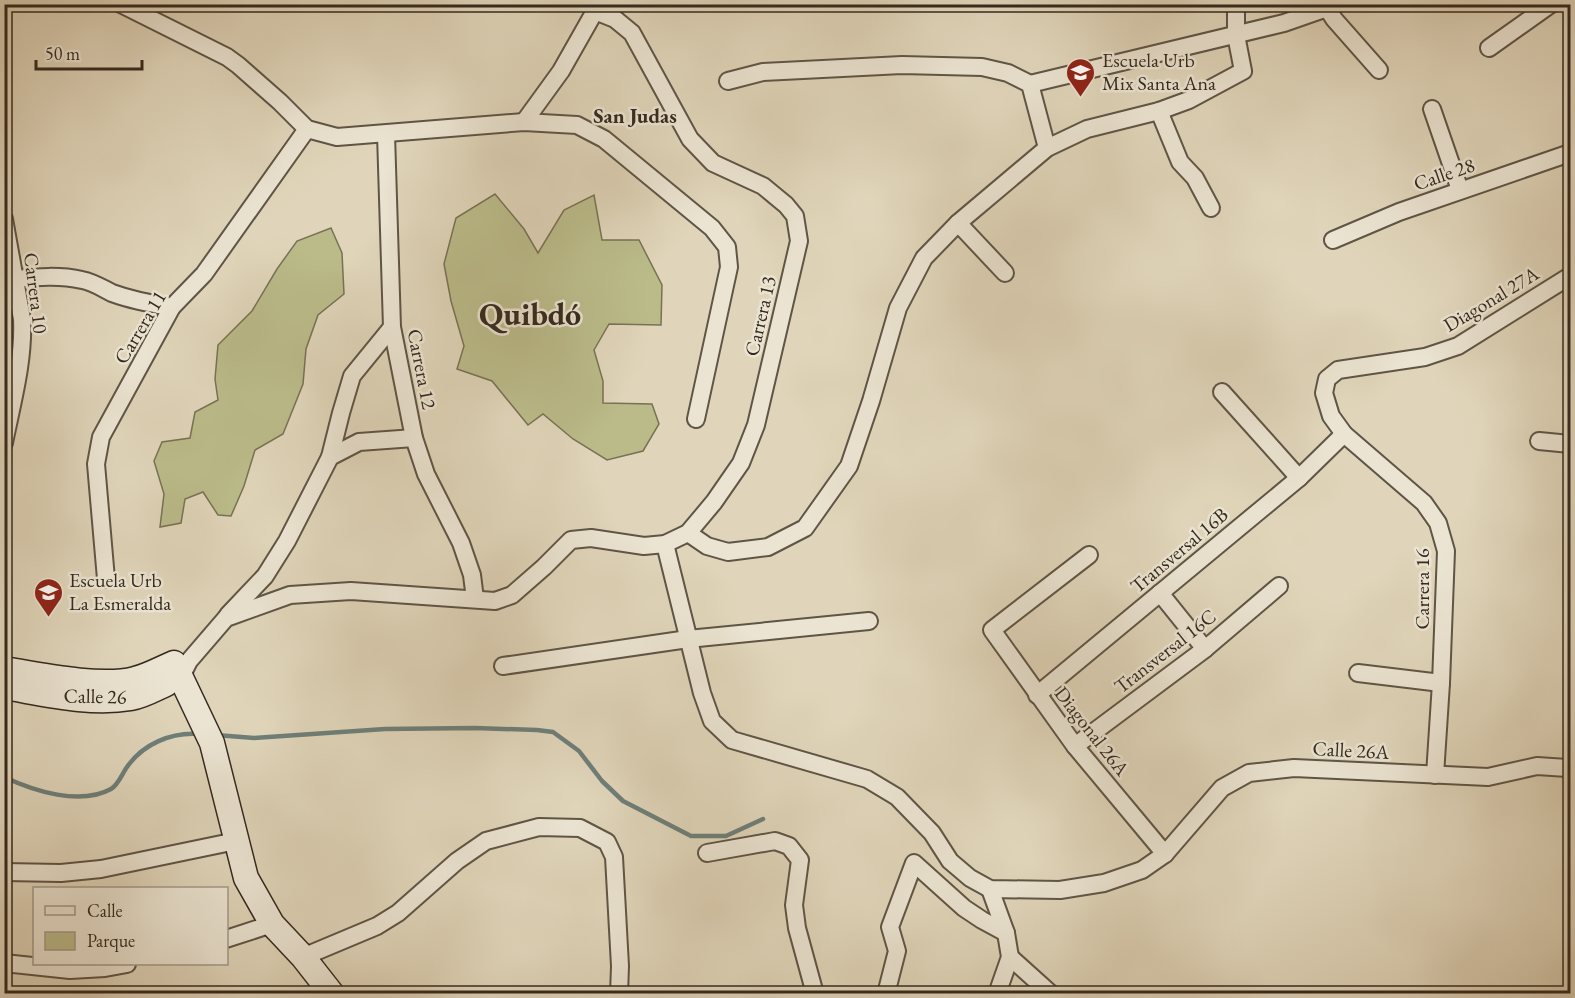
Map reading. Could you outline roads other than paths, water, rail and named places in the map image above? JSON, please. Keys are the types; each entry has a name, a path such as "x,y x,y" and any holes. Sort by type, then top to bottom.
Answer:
{"street":[{"path":"121,4 227,57 280,102 307,129 337,137 525,122 577,125 604,139 712,228 727,247 729,267 696,418"},
{"path":"226,618 290,595 351,591 495,601 512,595 571,540 591,538 644,546 664,544 688,533 707,546 728,552 768,547 805,528 849,466 898,308 924,258 958,224 1047,148 1087,129 1159,111 1189,100 1243,71 1236,35 1236,4"},
{"path":"1489,48 1551,4"},
{"path":"728,81 763,72 902,65 982,68 1008,73 1030,84 1284,23 1328,6 1334,20 1379,70"},
{"path":"525,122 561,71 596,8"},
{"name":"Carrera 13","path":"596,8 615,19 632,33 690,139 713,163 763,186 786,205 795,216 799,241 756,425 741,463 714,502 688,533"},
{"path":"1030,84 1047,148"},
{"path":"1432,109 1460,190"},
{"path":"1159,111 1180,162 1196,178 1211,208"},
{"name":"Carrera 11","path":"106,579 96,464 101,437 172,307 204,274 307,129"},
{"name":"Carrera 12","path":"386,134 392,327 414,438 426,474 461,543 472,575 474,599"},
{"name":"Calle 28","path":"1333,240 1399,212 1570,153"},
{"name":"Carrera 10","path":"4,219 12,288 22,319 21,349 4,443"},
{"path":"958,224 1005,273"},
{"name":"Diagonal 27A","path":"1327,379 1338,370 1425,357 1458,346 1570,276"},
{"path":"12,288 65,277 81,279 124,296 172,307"},
{"path":"332,993 272,924 246,878 208,733 181,667 265,576 287,541 330,457 340,413 352,376 392,327"},
{"name":"Carrera 16","path":"1327,379 1324,393 1331,416 1344,435 1424,503 1438,523 1446,551 1435,775"},
{"path":"1222,392 1299,478"},
{"name":"Transversal 16B","path":"1037,695 1299,478 1344,435"},
{"path":"330,457 359,442 414,438"},
{"path":"1539,441 1570,444"},
{"path":"664,544 702,693 712,721 732,740 867,779 897,797 932,833 950,861 970,878 990,889 1006,933 1010,957 997,993"},
{"name":"Diagonal 26A","path":"1089,555 992,630 1075,746 1165,854"},
{"name":"Transversal 16C","path":"1075,746 1205,649 1279,586"},
{"path":"1160,593 1205,649"},
{"path":"503,666 688,639 869,621"},
{"name":"Calle 26","path":"4,669 98,682 122,682 181,667"},
{"name":"Calle 26","path":"4,687 70,698 134,698 181,667"},
{"path":"1358,673 1441,683"},
{"name":"Calle 26A","path":"990,889 1060,890 1104,883 1142,870 1165,854 1222,788 1249,773 1294,768 1488,777 1537,766 1569,769"},
{"path":"303,957 377,926 398,913 457,861 486,841 538,827 580,828 607,843 614,857 620,966 619,993"},
{"path":"4,872 61,873 101,869 236,841"},
{"path":"707,853 775,841 789,846 800,860 794,904 797,928 815,993"},
{"path":"886,993 897,951 891,927 914,863 964,908 982,921 1006,933"},
{"path":"228,938 272,924"},
{"path":"1010,957 1051,993"},
{"path":"4,963 70,970 119,965"}],"waterway":[{"path":"216,735 254,738 385,729 475,728 553,732 579,751 602,781 623,801 691,836 726,836 763,819"},
{"path":"4,777 57,795 99,794 111,789 134,759 149,746 168,737 199,734"}],"place":[{"name":"Escuela Urb Mix Santa Ana","path":"1081,98"},
{"name":"Escuela Urb La Esmeralda","path":"48,618"}],"district":[{"name":"San Judas","path":"635,115"},
{"name":"Quibdó","path":"530,314"}]}
